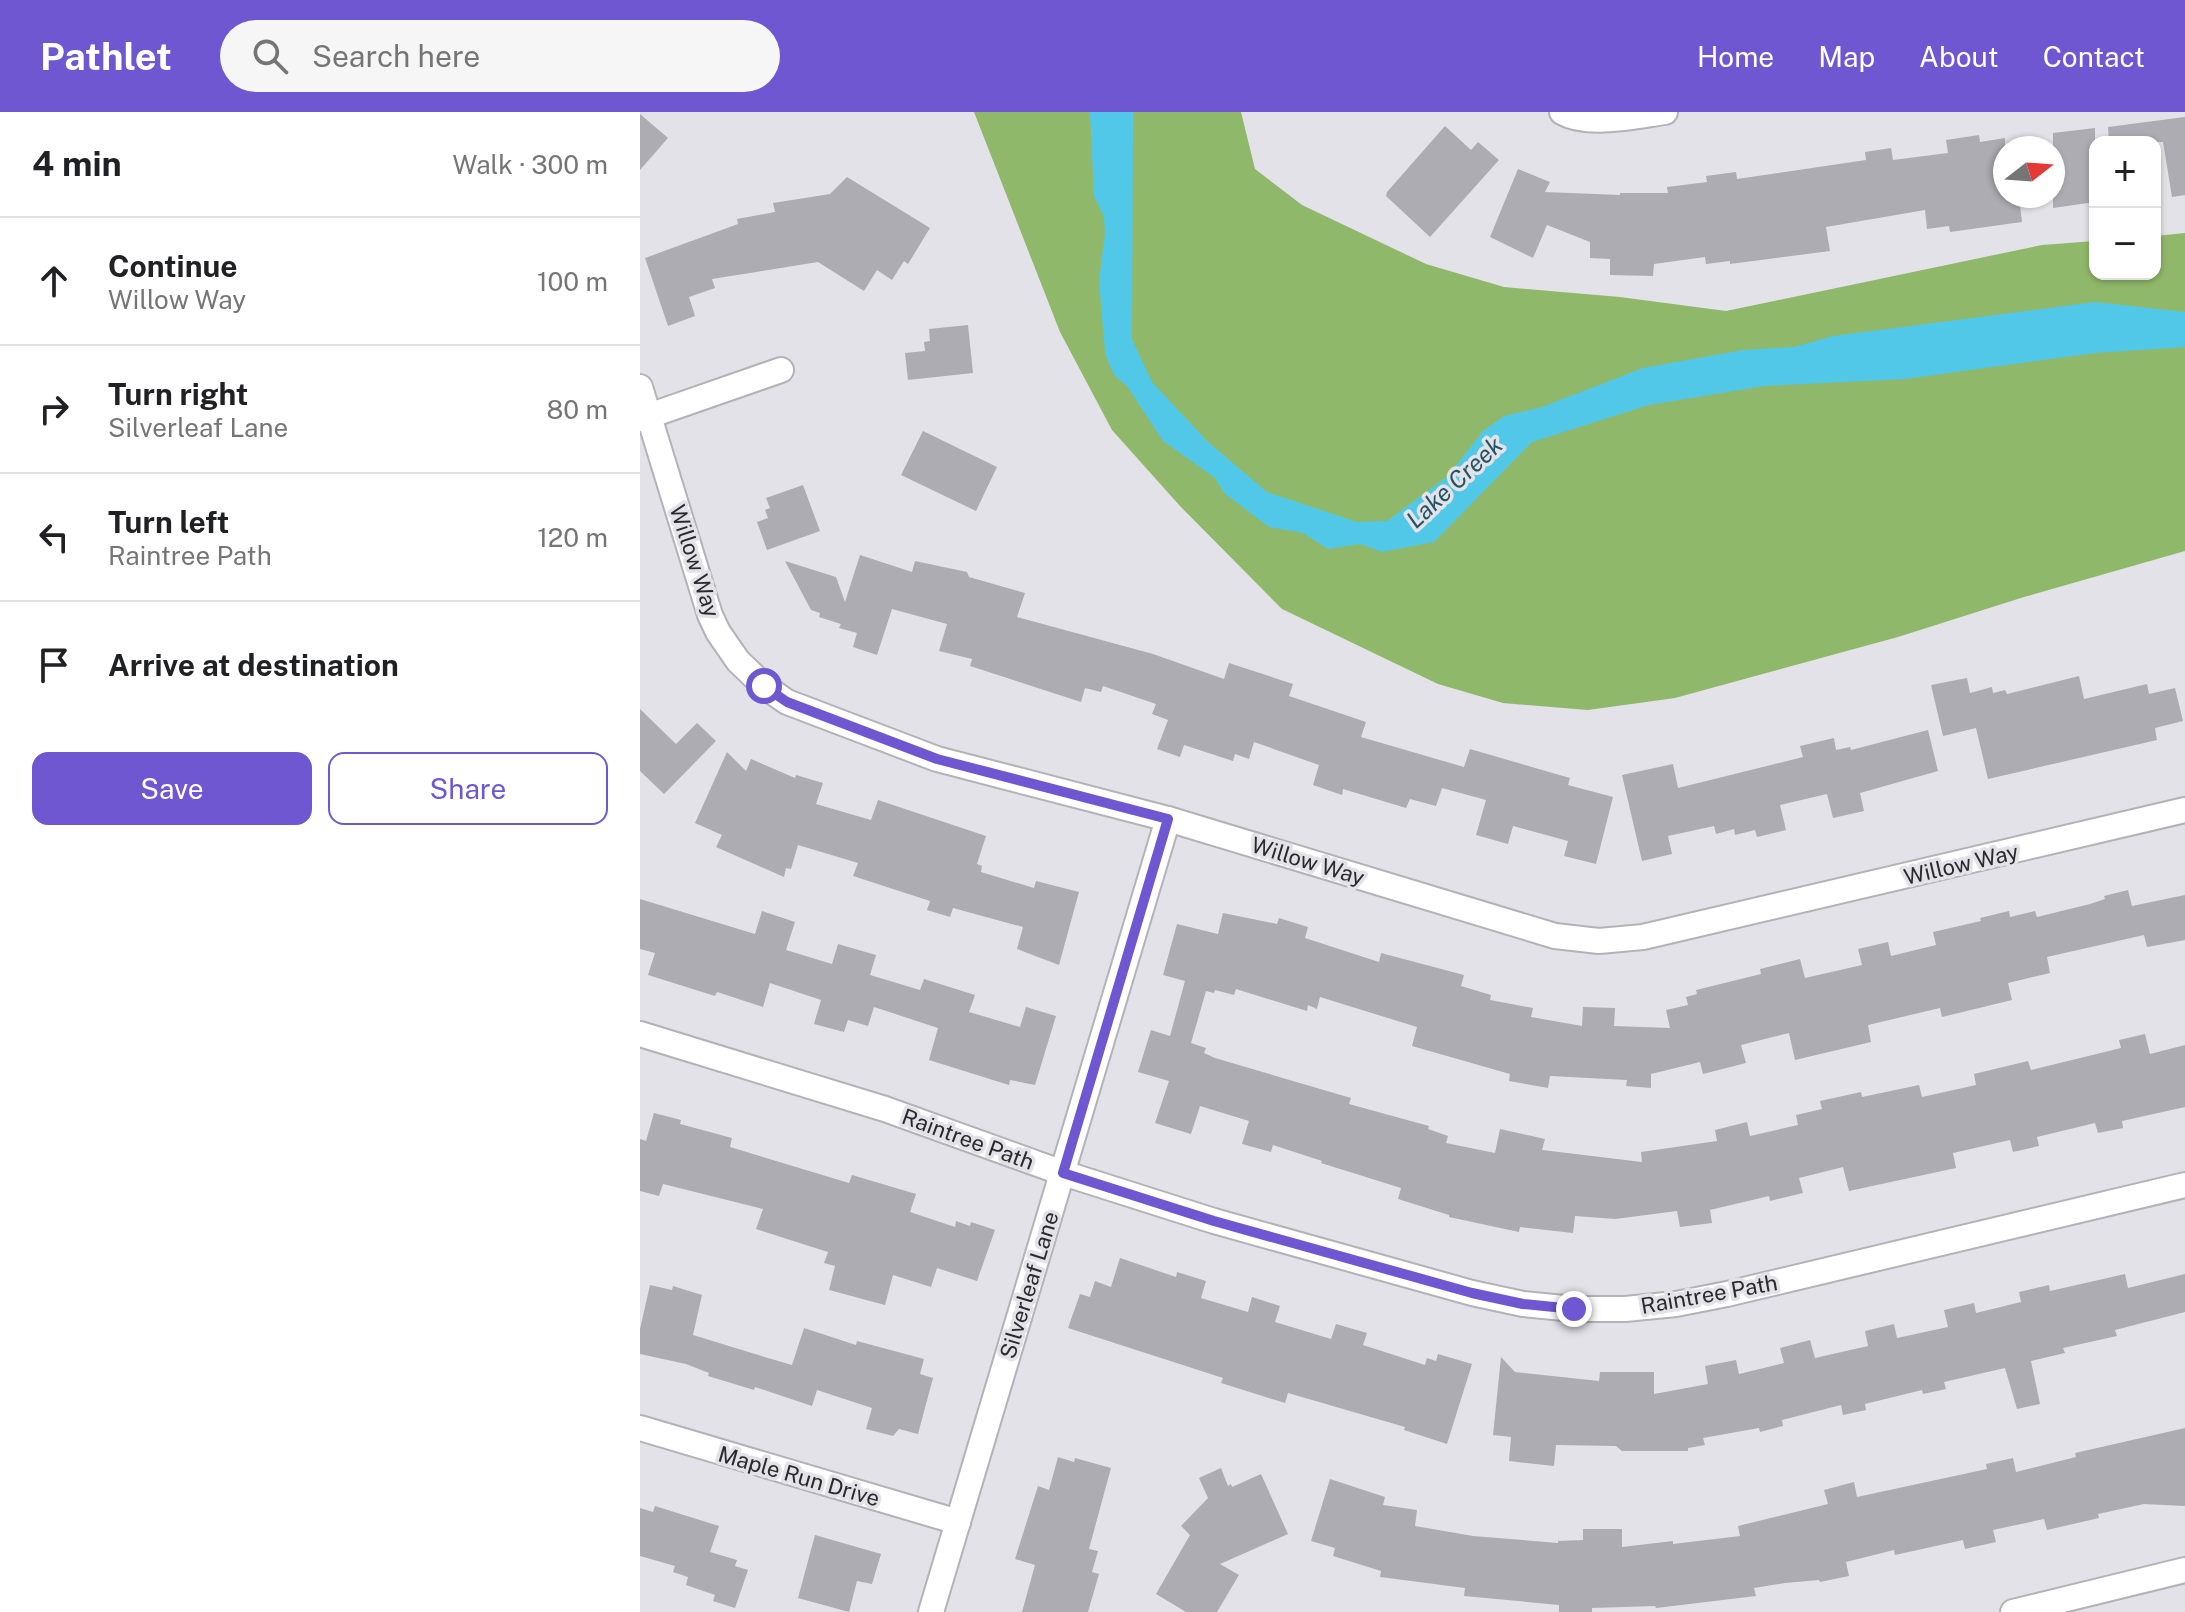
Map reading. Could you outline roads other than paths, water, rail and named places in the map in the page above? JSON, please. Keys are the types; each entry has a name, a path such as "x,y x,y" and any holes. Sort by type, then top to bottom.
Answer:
{"street":[{"path":"1562,112 1570,116 1612,119 1665,112"},
{"path":"645,417 781,370"},
{"name":"Willow Way","path":"640,387 645,417 710,615 738,661 764,686 787,702 937,759 1168,819 1555,936 1599,941 1643,937 2185,810"},
{"name":"Silverleaf Lane","path":"931,1612 1168,819"},
{"name":"Raintree Path","path":"640,1034 885,1109 1063,1173 1214,1221 1472,1293 1523,1304 1574,1309 1625,1309 1676,1304 1727,1294 2185,1185"},
{"name":"Maple Run Drive","path":"640,1428 958,1522"},
{"path":"2013,1612 2185,1570"}],"water":[{"name":"Lake Creek","path":"1090,112 1133,112 1132,339 1152,382 1208,442 1267,492 1357,522 1387,521 1448,476 1483,431 1504,416 1542,407 1643,368 1743,350 1794,347 1833,336 2095,302 2185,312 2185,347 2095,353 1905,379 1764,386 1649,405 1532,442 1434,542 1382,552 1360,544 1328,549 1303,533 1269,527 1224,493 1215,478 1163,441 1127,386 1115,376 1105,352 1099,281 1104,217 1094,196"}]}
